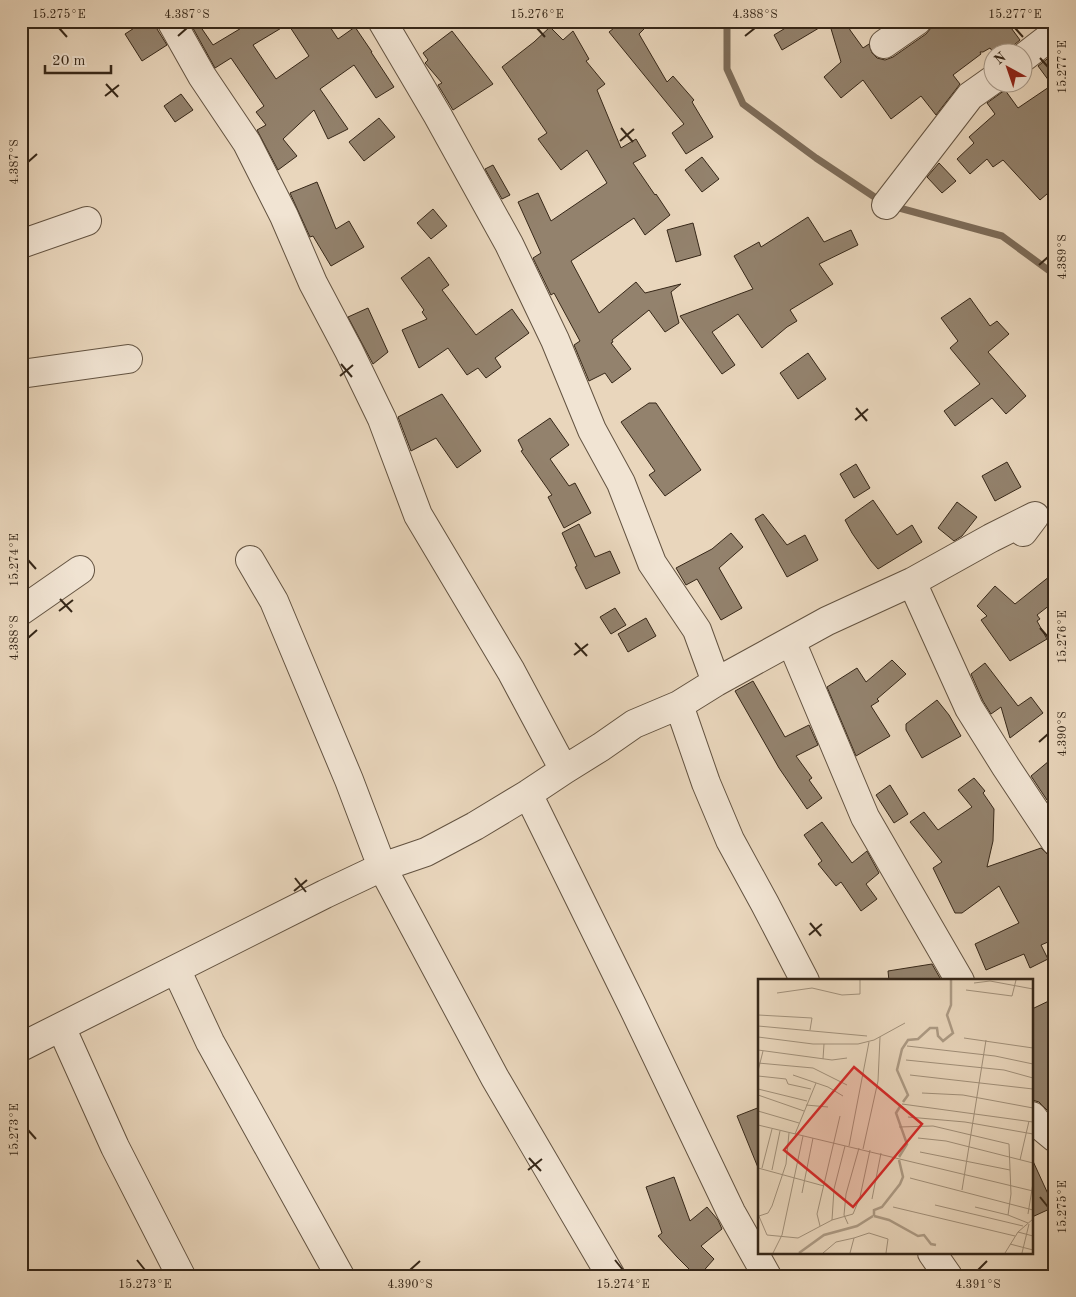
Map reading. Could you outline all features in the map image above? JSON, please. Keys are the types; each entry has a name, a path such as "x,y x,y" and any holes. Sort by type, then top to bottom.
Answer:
{"street":[{"path":"172,21 202,76 247,143 284,216 313,283 382,419 418,515 511,670 564,770"},
{"path":"382,21 438,116 508,244 556,340 592,430 621,483 652,563 697,630 716,682"},
{"path":"884,44 917,21"},
{"path":"1034,49 1055,34"},
{"path":"886,204 970,96 984,86"},
{"path":"21,244 87,221"},
{"path":"21,374 128,359"},
{"path":"21,1047 316,898 382,868 426,852 475,826 528,794 634,724 679,704 827,621 912,582 1035,516 1023,532 1055,522"},
{"path":"250,560 278,610 349,780 382,868 496,1078 611,1276"},
{"path":"21,611 80,570"},
{"path":"912,582 969,708 1055,841"},
{"path":"791,640 865,817 959,979"},
{"path":"679,704 706,783 730,840 803,979"},
{"path":"528,794 731,1212 767,1276"},
{"path":"176,969 210,1042 340,1276"},
{"path":"61,1027 115,1147 181,1276"},
{"path":"1034,1119 1055,1138"},
{"path":"933,1254 948,1276"}],"building":[{"path":"145,21 155,21 157,29 167,45 142,61 125,34"},
{"path":"189,21 197,28 200,26 213,45 253,21 326,21 338,39 355,27 394,87 376,98 354,65 320,89 348,129 328,139 314,110 283,139 297,156 278,170 257,130 266,125 256,112 264,106 231,58 215,68","holes":["288,24 309,56 276,79 253,45"]},
{"path":"623,21 652,21 639,34 667,82 673,76 694,100 692,102 713,137 686,154 672,133 684,124 609,32"},
{"path":"797,21 847,21 850,30 863,48 869,44 872,53 877,58 885,60 893,57 926,34 931,28 932,21 1006,21 1020,40 1018,42 984,42 984,51 980,52 981,54 953,75 960,84 936,115 921,96 891,119 863,80 841,98 824,77 841,62 829,22 782,50 774,35"},
{"path":"550,27 563,40 573,31 589,59 586,61 605,84 597,90 621,148 636,139 646,156 633,163 670,215 645,235 634,218 571,261 599,313 636,282 645,293 681,284 671,292 679,323 665,332 649,310 612,340 613,342 611,343 631,369 612,383 605,373 589,381 574,345 580,341 554,293 551,295 533,258 541,253 518,202 538,193 551,221 607,183 587,150 561,170 538,139 547,133 502,67"},
{"path":"452,31 493,84 453,110 438,85 442,83 425,63 428,60 423,53"},
{"path":"1055,53 1055,187 1040,200 1003,160 993,167 987,159 970,174 957,159 974,143 969,137 995,114 987,103 1002,92 1006,92 1018,108 1052,85 1038,66"},
{"path":"181,94 193,110 175,122 164,106"},
{"path":"379,118 395,137 364,161 349,142"},
{"path":"702,157 719,179 702,192 685,170"},
{"path":"939,163 956,181 942,193 927,177"},
{"path":"493,165 510,195 502,199 485,169"},
{"path":"317,182 336,229 349,221 364,247 331,266 313,236 310,237 290,193"},
{"path":"433,209 447,226 431,239 417,223"},
{"path":"808,217 824,242 851,230 858,245 819,264 833,284 790,310 797,321 762,348 738,314 712,332 735,365 722,374 680,316 753,289 734,256 759,242 761,247"},
{"path":"693,223 701,255 676,262 667,230"},
{"path":"429,257 449,285 442,290 476,335 512,309 529,333 495,358 501,367 486,378 478,368 467,375 448,348 419,368 402,330 427,319 422,312 424,310 401,278"},
{"path":"970,298 990,326 997,321 1009,334 988,352 1026,396 1006,414 992,398 955,426 944,411 980,384 950,348 958,341 941,318"},
{"path":"368,308 388,352 373,364 348,317"},
{"path":"808,353 826,379 798,399 780,373"},
{"path":"442,394 481,451 457,468 436,438 411,451 398,417"},
{"path":"649,403 656,403 701,470 665,496 649,475 655,471 621,422"},
{"path":"550,418 569,445 550,459 569,486 575,483 591,513 564,528 548,497 552,495 521,451 523,450 518,440"},
{"path":"1007,462 1021,487 995,501 982,476"},
{"path":"856,464 870,488 854,498 840,474"},
{"path":"873,500 897,535 912,525 922,542 878,569 845,520"},
{"path":"957,502 977,517 962,536 954,541 938,528"},
{"path":"763,514 787,545 805,535 818,560 787,577 755,519"},
{"path":"579,524 595,557 610,551 620,573 586,589 562,533"},
{"path":"731,533 743,547 719,568 742,608 721,620 697,579 686,585 676,568 712,549"},
{"path":"1055,572 1055,601 1037,615 1040,619 1037,621 1047,639 1010,661 981,620 987,616 977,606 995,586 1015,604"},
{"path":"615,608 626,625 611,634 600,617"},
{"path":"646,618 656,636 628,652 618,634"},
{"path":"892,660 906,674 877,699 879,701 871,706 890,736 856,756 827,687 857,668 866,682"},
{"path":"985,663 1018,706 1031,697 1043,713 1010,738 1001,707 991,714 971,674"},
{"path":"753,681 785,737 809,725 818,745 796,756 812,778 809,780 822,798 807,809 779,768 735,691"},
{"path":"937,700 949,715 961,736 922,758 906,730 906,724"},
{"path":"1055,756 1055,794 1047,800 1031,776"},
{"path":"974,778 985,791 983,793 994,809 993,841 987,867 1041,848 1048,855 1054,856 1055,859 1055,939 1041,945 1048,959 1030,968 1024,954 986,970 975,944 1019,923 999,886 962,913 955,913 933,868 942,862 910,822 924,812 938,830 972,807 958,790"},
{"path":"890,785 908,814 894,823 876,795"},
{"path":"822,822 852,863 867,851 879,873 866,884 877,899 861,911 841,882 836,886 818,864 822,861 804,835"},
{"path":"932,964 940,979 889,979 888,971"},
{"path":"1055,998 1055,1104 1047,1110 1039,1102 1034,1101 1034,1008"},
{"path":"758,1108 758,1168 737,1116"},
{"path":"1034,1163 1054,1207 1034,1216"},
{"path":"674,1177 690,1221 707,1207 718,1220 722,1229 701,1246 714,1259 699,1276 696,1276 658,1236 662,1233 646,1187"}],"waterway":[{"path":"727,21 727,69 743,104 816,158 882,202"},
{"path":"892,206 1002,236 1055,275"}]}
